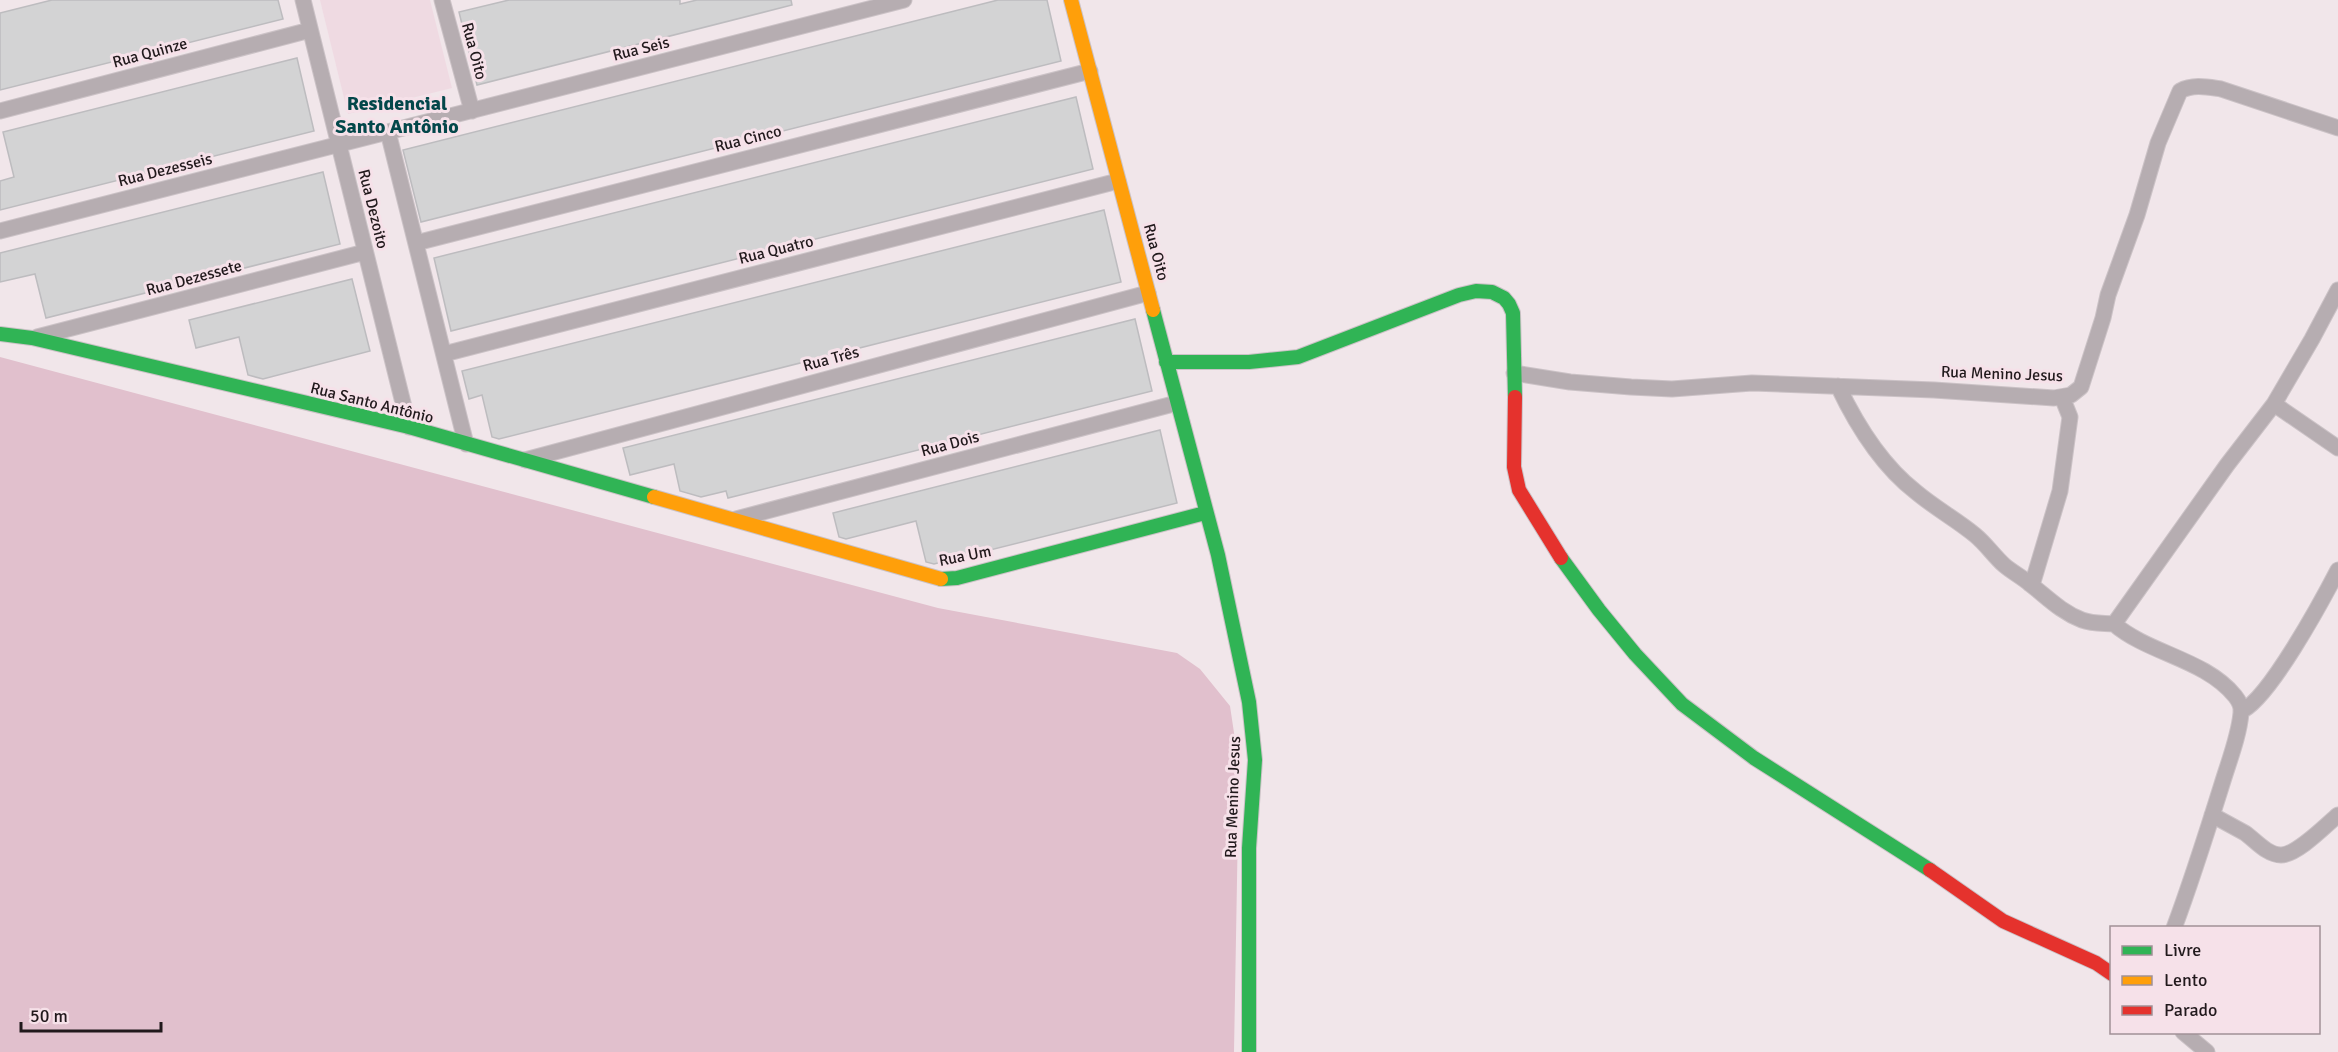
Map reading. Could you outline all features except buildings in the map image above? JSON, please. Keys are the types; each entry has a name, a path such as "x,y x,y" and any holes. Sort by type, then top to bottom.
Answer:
{"street":[{"name":"Rua Dezoito","path":"303,0 409,428"},
{"name":"Rua Oito","path":"442,0 472,111"},
{"name":"Rua Seis","path":"339,144 904,0"},
{"name":"Rua Oito","path":"1071,0 1205,513"},
{"name":"Rua Quinze","path":"0,111 310,30"},
{"name":"Rua Cinco","path":"416,243 1090,71"},
{"name":"Rua Menino Jesus","path":"1514,373 1570,382 1641,388 1672,389 1752,383 2062,397 2077,392 2090,364 2108,296 2137,215 2158,143 2180,91 2188,87 2202,86 2221,89 2338,128"},
{"path":"388,132 466,444"},
{"name":"Rua Dezesseis","path":"0,231 339,144"},
{"name":"Rua Quatro","path":"444,354 1118,181"},
{"name":"Rua Dezessete","path":"32,338 365,252"},
{"path":"1166,362 1225,363 1298,357 1436,302 1480,290 1501,294 1511,306 1513,313 1516,481 1524,501 1561,558 1635,654 1682,704 1754,758 1911,857 2003,921 2096,963 2110,973"},
{"path":"2114,624 2226,465 2274,404 2338,290"},
{"name":"Rua Três","path":"524,460 1148,293"},
{"name":"Rua Santo Antônio","path":"0,334 32,338 409,428 733,520"},
{"path":"1838,386 1850,413 1866,439 1898,476 1914,491 1975,535 2005,565 2065,612 2083,621 2114,624 2125,635 2202,670 2235,695 2241,711 2206,840 2174,926"},
{"path":"2032,585 2060,491 2070,417 2062,397"},
{"name":"Rua Dois","path":"733,520 1177,403"},
{"path":"2274,404 2338,448"},
{"name":"Rua Menino Jesus","path":"1205,513 1228,597 1253,728 1256,760 1249,848 1249,1052"},
{"name":"Rua Um","path":"733,520 921,577 947,579 1205,513"},
{"path":"2241,711 2254,703 2272,679 2322,602 2338,570"},
{"path":"2212,815 2264,848 2281,855 2296,849 2338,816"},
{"path":"2186,1034 2207,1052"}],"shaded area":[{"path":"320,0 430,0 452,88 348,114"},
{"path":"0,357 938,608 1177,653 1200,669 1230,706 1239,766 1234,1052 0,1052"}],"traffic: fast":[{"path":"1166,362 1249,362 1298,357 1459,295 1476,291 1492,292 1504,298 1513,313 1515,397"},
{"path":"1153,310 1218,555 1249,702 1255,760 1249,848 1249,1052"},
{"path":"0,334 32,338 409,427 654,497"},
{"path":"941,579 957,578 1205,513"},
{"path":"1561,558 1635,654 1682,704 1754,758 1930,870"}],"traffic: slow":[{"path":"1071,0 1153,310"},
{"path":"654,497 941,579"}],"traffic: jam":[{"path":"1515,397 1514,467 1519,490 1561,558"},
{"path":"1930,870 2003,921 2096,963 2110,973"}],"district":[{"name":"Residencial Santo Antônio","path":"397,114"}]}
